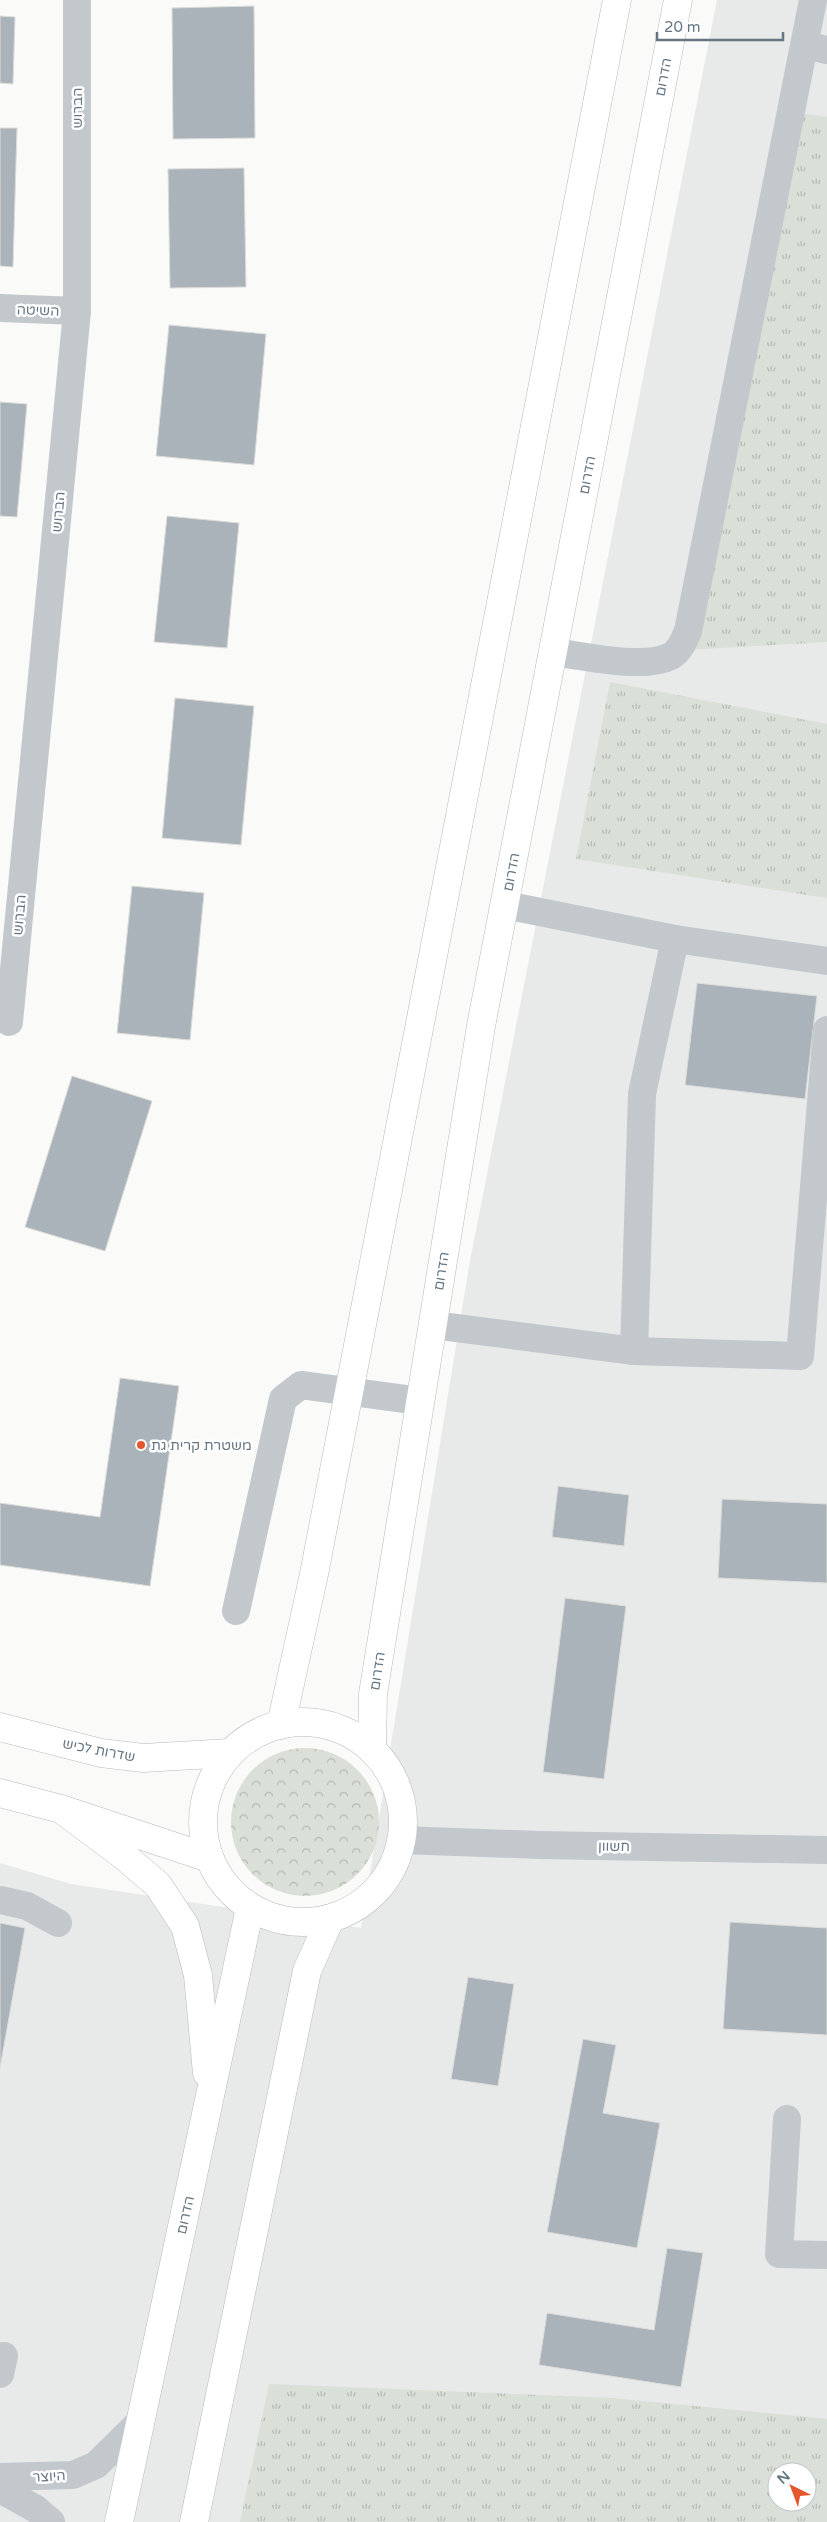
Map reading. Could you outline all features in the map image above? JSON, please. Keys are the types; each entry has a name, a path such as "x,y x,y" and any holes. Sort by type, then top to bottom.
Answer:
{"main road":[{"path":"281,1724 314,1574 616,0"},
{"name":"הדרום","path":"372,1749 373,1694 481,1026 678,0"},
{"path":"306,1722 330,1726 352,1735 372,1749 391,1775 402,1806 401,1840 393,1866 377,1890 355,1907 330,1919 303,1922 276,1919 250,1908 226,1886 209,1858 204,1837 204,1807 207,1792 217,1771 230,1754 263,1731 281,1724 306,1722"},
{"name":"שדרות לכיש","path":"0,1727 101,1753 143,1758 230,1754"},
{"path":"0,1794 61,1810 209,1858"},
{"path":"61,1810 124,1856 158,1885 185,1926 198,1974 210,2103"},
{"name":"הדרום","path":"119,2522 210,2103 250,1908"},
{"path":"194,2522 307,1971 330,1919"}],"street":[{"name":"הברוש","path":"9,1022 77,311 77,0"},
{"path":"553,652 648,663 672,655 682,645 688,631 816,47 813,0"},
{"name":"השיטה","path":"0,308 77,311"},
{"path":"504,905 675,939 827,961"},
{"path":"634,1351 642,1094 675,939"},
{"path":"433,1325 634,1351 800,1356 827,1030"},
{"path":"236,1611 283,1398 301,1385 420,1400"},
{"name":"חשוון","path":"401,1840 540,1845 827,1850"},
{"path":"0,1900 27,1906 58,1923"},
{"path":"786,2119 779,2254 827,2256"},
{"name":"היוצר","path":"0,2477 73,2475 96,2465 139,2423"},
{"path":"0,2489 36,2509 51,2522"}],"shaded area":[{"path":"717,0 827,0 827,2522 0,2522 0,1863 71,1884 361,1928 469,1266"}],"green space":[{"path":"800,113 827,117 827,642 669,651"},
{"path":"610,682 827,724 827,898 576,859"},
{"path":"305,1748 320,1749 334,1753 358,1769 374,1793 378,1807 378,1837 374,1851 358,1875 334,1891 320,1895 305,1896 290,1895 276,1891 252,1875 236,1851 232,1837 231,1822 232,1807 236,1793 252,1769 276,1753 290,1749"},
{"path":"269,2384 613,2398 827,2419 827,2522 240,2522"}],"building":[{"path":"254,6 255,138 173,139 172,8"},
{"path":"0,16 15,17 13,84 0,83"},
{"path":"0,128 17,128 13,267 0,266"},
{"path":"244,168 246,287 170,288 168,169"},
{"path":"169,325 266,334 254,465 156,456"},
{"path":"0,402 27,404 17,517 0,516"},
{"path":"167,516 239,523 227,648 154,642"},
{"path":"175,698 254,706 241,845 162,838"},
{"path":"132,886 204,893 190,1040 117,1033"},
{"path":"697,983 817,996 805,1099 685,1085"},
{"path":"72,1076 152,1101 105,1251 25,1227"},
{"name":"משטרת קרית גת","path":"120,1378 179,1386 150,1586 0,1565 0,1503 100,1517"},
{"path":"558,1486 629,1495 624,1546 552,1537"},
{"path":"722,1499 827,1504 827,1583 718,1578"},
{"path":"565,1598 626,1606 604,1779 543,1772"},
{"path":"730,1922 827,1928 827,2035 723,2029"},
{"path":"0,1923 25,1928 0,2068"},
{"path":"468,1977 514,1984 498,2086 451,2079"},
{"path":"583,2039 616,2045 603,2113 660,2123 637,2248 547,2232"},
{"path":"667,2248 703,2253 681,2387 539,2365 547,2313 654,2330"}],"place":[{"name":"משטרת קרית גת","path":"141,1445"}]}
